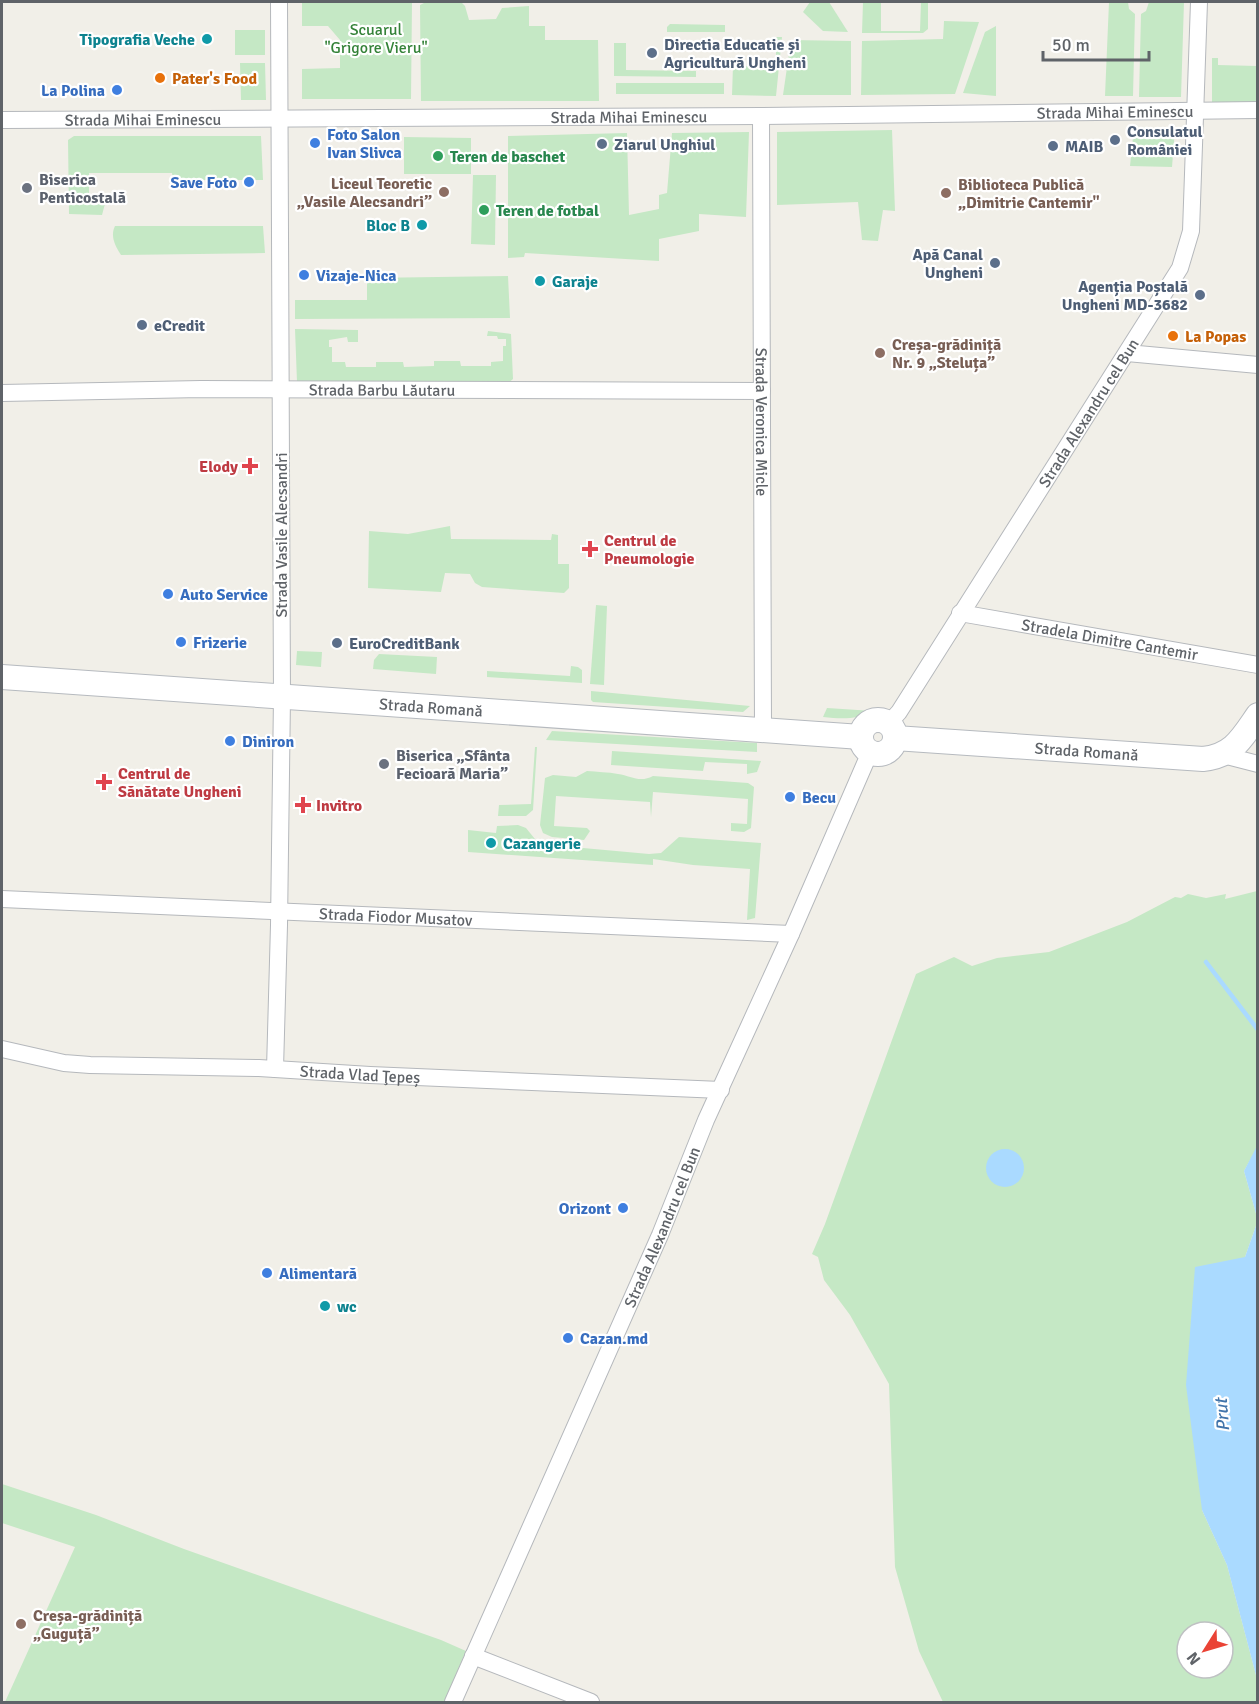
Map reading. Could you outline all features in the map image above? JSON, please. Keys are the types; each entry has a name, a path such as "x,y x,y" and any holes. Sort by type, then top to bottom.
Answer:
{"main road":[{"name":"Strada Romană","path":"2,677 764,729 866,744 862,730 871,721 883,720 892,730 1203,759 1223,755"},
{"path":"1223,755 1232,749 1257,714"}],"street":[{"name":"Strada Vasile Alecsandri","path":"275,1069 280,913 282,697 279,2"},
{"name":"Strada Alexandru cel Bun","path":"892,730 899,712 960,613 1180,268 1191,231 1199,2"},
{"name":"Strada Mihai Eminescu","path":"2,120 761,116 1257,110"},
{"name":"Strada Veronica Micle","path":"761,116 764,729"},
{"path":"1127,353 1257,365"},
{"name":"Strada Barbu Lăutaru","path":"2,393 281,390 762,391"},
{"name":"Stradela Dimitre Cantemir","path":"960,613 1257,665"},
{"name":"Strada Alexandru cel Bun","path":"453,1702 660,1236 706,1120 791,934 866,744"},
{"path":"1223,755 1257,764"},
{"name":"Strada Fiodor Musatov","path":"2,899 791,934"},
{"name":"Strada Vlad Ţepeș","path":"2,1049 64,1063 275,1069 721,1090"},
{"path":"473,1656 591,1702"}],"green space":[{"name":"Scuarul \"Grigore Vieru\"","path":"302,2 412,2 411,99 302,99 302,69 340,68 340,40 328,26 302,26"},
{"path":"426,2 461,2 465,6 469,20 496,19 502,8 529,6 529,26 545,26 545,40 598,40 599,101 421,101 420,5"},
{"path":"810,2 829,2 848,32 823,31 803,12"},
{"path":"863,2 881,2 881,31 920,31 921,2 928,2 928,29 923,33 862,33"},
{"path":"1109,2 1128,2 1129,9 1135,14 1133,96 1105,96"},
{"path":"1149,2 1184,2 1181,97 1139,97 1141,14 1146,11"},
{"path":"944,21 979,22 955,94 861,95 862,41 943,39"},
{"path":"670,24 725,25 725,32 667,32"},
{"path":"996,26 996,96 963,93 985,32"},
{"path":"235,30 265,30 265,55 235,55"},
{"path":"776,37 782,37 776,96 732,95 733,66 776,67"},
{"path":"791,40 851,41 851,95 783,95"},
{"path":"614,43 626,43 626,70 696,71 696,77 614,76"},
{"path":"1212,58 1218,58 1218,65 1257,66 1257,104 1212,104"},
{"path":"240,63 265,63 266,100 241,100"},
{"path":"616,83 724,83 724,94 616,94"},
{"path":"1134,127 1175,129 1172,167 1130,166"},
{"path":"892,130 895,211 883,210 878,241 862,240 858,202 777,205 777,132"},
{"path":"749,132 746,217 699,214 699,231 659,239 659,261 525,253 524,257 508,258 508,136 627,133 629,215 659,209 659,195 667,193 672,133"},
{"path":"74,136 261,136 263,180 173,180 172,173 89,173 89,200 106,200 102,215 69,214 68,140"},
{"name":"Teren de baschet","path":"404,137 471,138 471,174 404,174"},
{"name":"Teren de fotbal","path":"473,175 496,175 495,245 471,244"},
{"path":"115,226 263,226 265,253 121,255 114,241"},
{"path":"508,276 510,318 295,319 295,300 367,300 367,278"},
{"path":"295,329 358,330 358,342 348,342 347,337 329,340 329,347 332,347 332,362 345,362 346,367 376,367 376,362 403,362 404,367 434,366 434,361 460,361 461,366 491,366 491,362 503,361 503,346 506,346 506,339 487,336 488,331 511,334 513,379 507,384 297,382"},
{"path":"450,526 451,539 551,540 552,534 558,535 558,564 569,564 569,588 564,593 482,587 475,583 470,574 445,573 441,592 368,588 369,531 408,534"},
{"path":"596,605 607,606 604,685 590,684"},
{"path":"297,651 322,652 321,667 296,665"},
{"path":"379,654 437,657 436,674 373,669 374,660"},
{"path":"571,666 582,670 582,683 487,677 487,671 570,676"},
{"path":"591,691 750,706 743,712 593,702"},
{"path":"827,708 873,711 849,718 823,717"},
{"path":"552,731 757,743 757,752 546,740"},
{"path":"535,747 537,747 533,810 526,816 498,816 499,805 531,804"},
{"path":"612,751 761,761 757,772 747,774 747,764 705,762 703,771 611,765"},
{"path":"587,771 614,773 640,779 653,776 748,783 754,787 751,828 744,832 731,831 731,823 747,824 748,799 653,792 651,817 650,802 556,796 554,826 587,828 590,831 584,840 552,837 543,833 540,825 545,778 553,775 576,777"},
{"path":"518,825 526,828 539,844 649,854 661,853 679,837 761,843 755,918 747,920 750,869 693,865 653,859 653,865 468,852 468,830 496,833 497,826"},
{"path":"1257,891 1258,1146 1244,1171 1257,1223 1245,1257 1202,1510 1227,1565 1257,1679 1257,1702 943,1702 919,1651 895,1567 889,1384 850,1315 824,1280 818,1257 812,1254 916,974 954,957 972,966 997,958 1049,952 1127,922 1175,897 1181,898 1188,894 1206,898 1226,894 1225,899"},
{"path":"2,1484 96,1515 466,1651 444,1702 5,1702 75,1547 2,1523"}],"water":[{"path":"1257,1146 1257,1217 1244,1171"},
{"path":"1005,1149 1019,1154 1024,1168 1019,1182 1005,1187 991,1182 986,1168 991,1154"},
{"name":"Prut","path":"1257,1223 1257,1679 1227,1565 1202,1510 1186,1385 1195,1267 1245,1257"}],"waterway":[{"path":"1206,962 1258,1030"}],"place":[{"name":"Tipografia Veche","path":"207,39"},
{"name":"Directia Educatie și Agricultură Ungheni","path":"652,53"},
{"name":"Pater's Food","path":"160,78"},
{"name":"La Polina","path":"117,90"},
{"name":"Consulatul României","path":"1115,140"},
{"name":"Foto Salon Ivan Slivca","path":"315,143"},
{"name":"Ziarul Unghiul","path":"602,144"},
{"name":"MAIB","path":"1053,146"},
{"name":"Teren de baschet","path":"438,156"},
{"name":"Save Foto","path":"249,182"},
{"name":"Biserica Penticostală","path":"27,188"},
{"name":"Liceul Teoretic „Vasile Alecsandri”","path":"444,192"},
{"name":"Biblioteca Publică „Dimitrie Cantemir\"","path":"946,193"},
{"name":"Teren de fotbal","path":"484,210"},
{"name":"Bloc B","path":"422,225"},
{"name":"Apă Canal Ungheni","path":"995,263"},
{"name":"Vizaje-Nica","path":"304,275"},
{"name":"Garaje","path":"540,281"},
{"name":"Agenția Poștală Ungheni MD-3682","path":"1200,295"},
{"name":"eCredit","path":"142,325"},
{"name":"La Popas","path":"1173,336"},
{"name":"Creșa-grădiniță Nr. 9 „Steluța”","path":"880,353"},
{"name":"Elody","path":"250,466"},
{"name":"Centrul de Pneumologie","path":"590,549"},
{"name":"Auto Service","path":"168,594"},
{"name":"Frizerie","path":"181,642"},
{"name":"EuroCreditBank","path":"337,643"},
{"name":"Diniron","path":"230,741"},
{"name":"Biserica „Sfânta Fecioară Maria”","path":"384,764"},
{"name":"Centrul de Sănătate Ungheni","path":"104,782"},
{"name":"Becu","path":"790,797"},
{"name":"Invitro","path":"303,805"},
{"name":"Cazangerie","path":"491,843"},
{"name":"Orizont","path":"623,1208"},
{"name":"Alimentară","path":"267,1273"},
{"name":"wc","path":"325,1306"},
{"name":"Cazan.md","path":"568,1338"},
{"name":"Creșa-grădiniță „Guguță”","path":"21,1624"}]}
